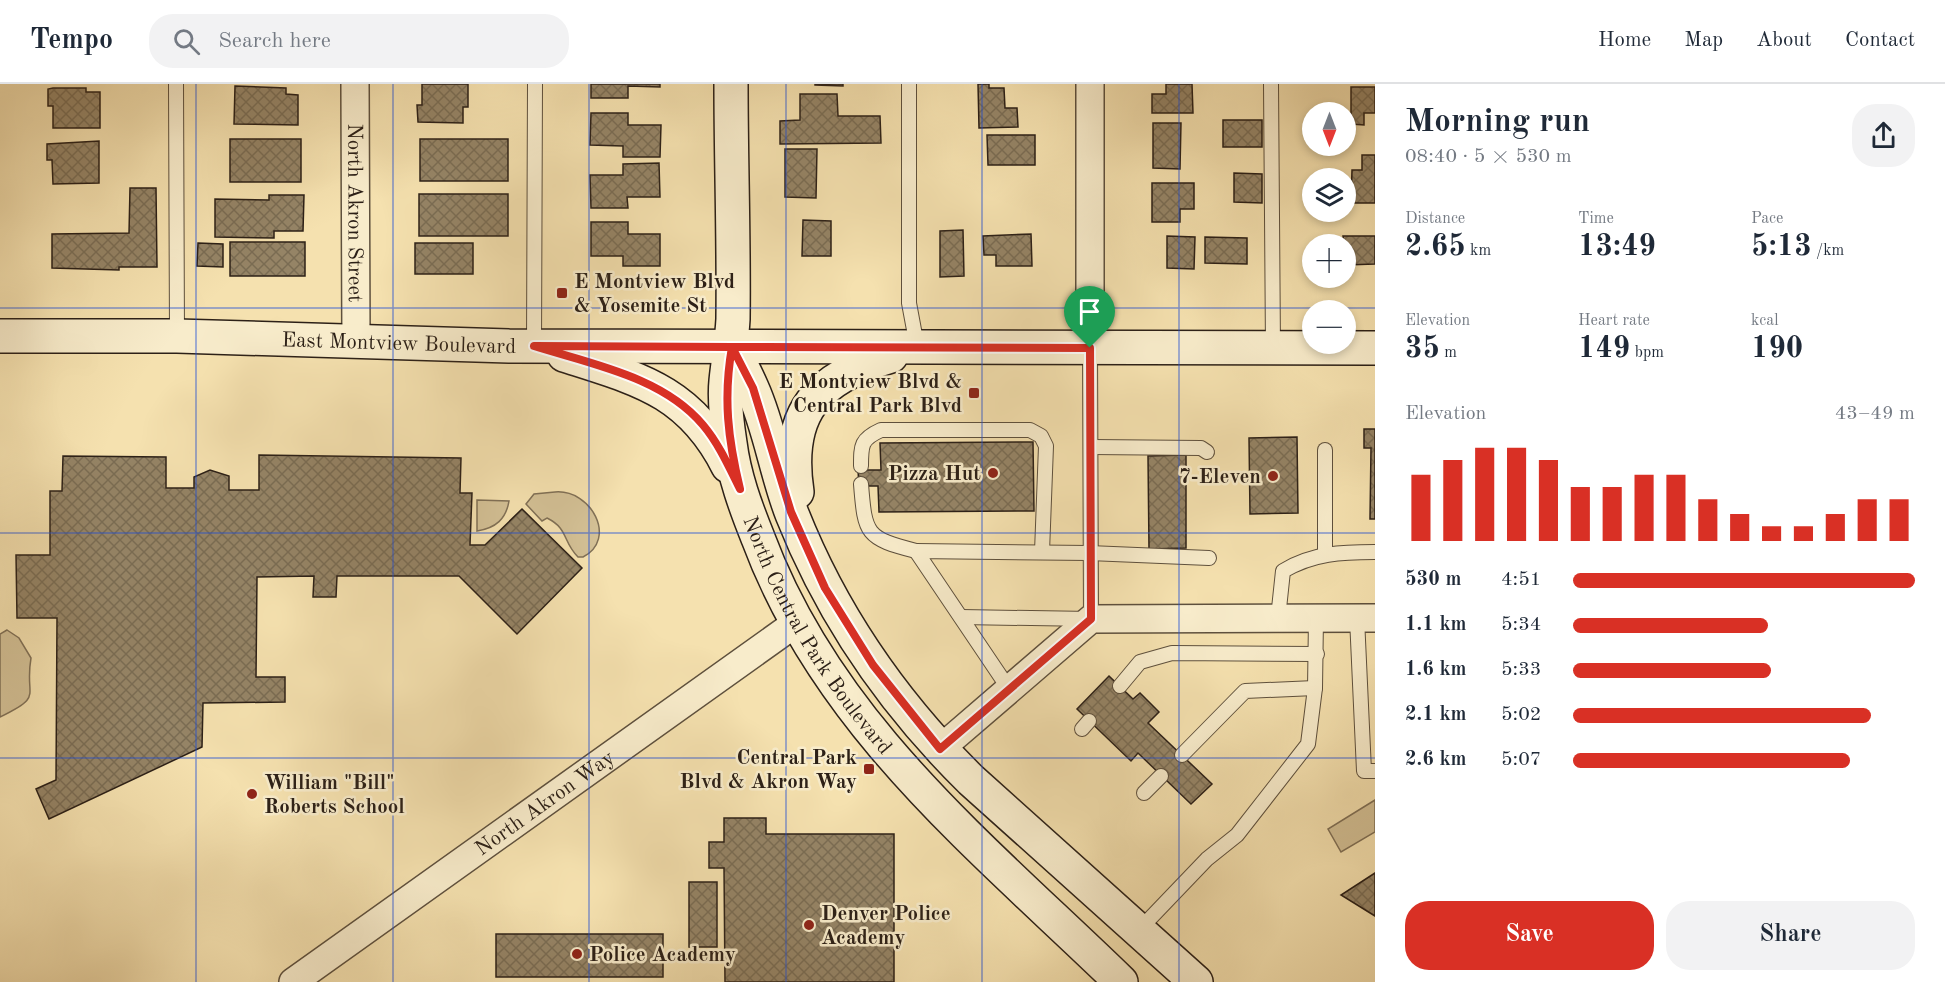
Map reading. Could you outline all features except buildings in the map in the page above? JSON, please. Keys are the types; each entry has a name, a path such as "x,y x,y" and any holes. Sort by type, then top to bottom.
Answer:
{"main road":[{"path":"731,84 732,347"},
{"name":"East Montview Boulevard","path":"0,336 177,336 534,346 1375,348"},
{"path":"534,346 628,376 689,410 714,439 740,489"},
{"name":"North Central Park Boulevard","path":"732,347 726,381 727,405 730,444 740,489 765,558 796,623 841,692 889,753 959,830 1121,982"},
{"name":"North Central Park Boulevard","path":"732,347 753,388 779,478 807,550 830,596 873,665 940,749 1023,829 1196,982"},
{"path":"807,550 793,468 798,432 809,405 833,379 848,371 917,348"}],"street":[{"name":"North Akron Street","path":"355,84 356,341"},
{"path":"1090,84 1090,348"},
{"path":"940,749 1091,619 1366,618"},
{"name":"North Akron Way","path":"293,982 796,623"}],"lane":[{"path":"176,84 177,336"},
{"path":"534,346 535,84"},
{"path":"909,84 909,303 917,348"},
{"path":"1271,84 1273,348"},
{"path":"961,617 1091,619 1090,348"},
{"path":"861,466 861,445 870,435 881,430 1030,430 1041,436 1046,446 1042,552"},
{"path":"1090,447 1201,448 1207,452"},
{"path":"1325,450 1325,554"},
{"path":"861,484 863,519 869,531 882,542 916,551 1089,553 1209,558"},
{"path":"916,551 1009,690"},
{"path":"1278,618 1283,571 1298,562 1325,554 1375,552"},
{"path":"1137,931 1207,859 1237,835 1308,744 1315,688 1316,618"},
{"path":"1366,618 1364,771 1375,771"},
{"path":"1120,686 1140,662 1172,653 1317,654"},
{"path":"1182,755 1245,691 1315,688"},
{"path":"1144,793 1161,776"}],"shaded area":[{"path":"568,493 579,498 596,517 599,528 598,539 593,549 583,557 578,557 573,551 559,526 547,518 542,521 526,504 534,494"},
{"path":"477,500 509,501 503,518 499,522 490,528 477,531"},
{"path":"7,630 19,638 31,658 30,694 23,704 0,717 0,634"},
{"path":"1375,800 1375,832 1341,852 1328,829"}],"place":[{"name":"E Montview Blvd & Yosemite St","path":"562,293"},
{"name":"E Montview Blvd & Central Park Blvd","path":"974,393"},
{"name":"Pizza Hut","path":"993,473"},
{"name":"7-Eleven","path":"1273,476"},
{"name":"Central Park Blvd & Akron Way","path":"869,769"},
{"name":"William \"Bill\" Roberts School","path":"252,794"},
{"name":"Denver Police Academy","path":"809,925"},
{"name":"Police Academy","path":"577,954"}],"route":[{"path":"1090,348 732,347 726,388 730,444 740,489 714,439 689,410 652,387 628,376 534,346 732,347 753,388 791,512 825,588 844,621 890,689 940,749 1091,619 1090,348"}]}
